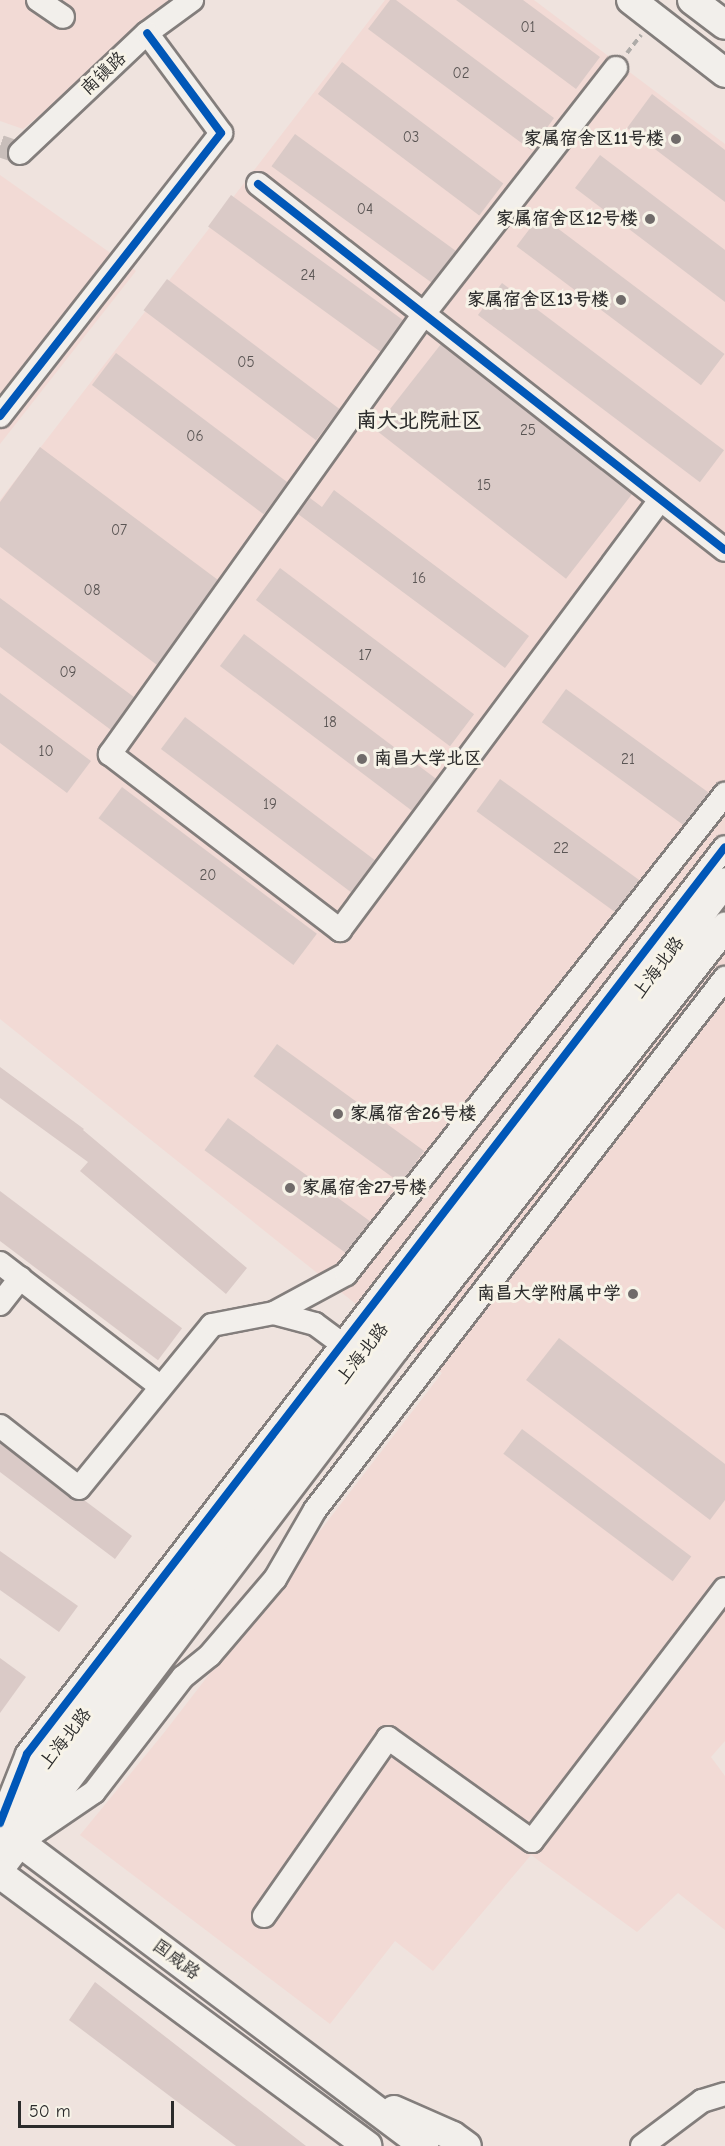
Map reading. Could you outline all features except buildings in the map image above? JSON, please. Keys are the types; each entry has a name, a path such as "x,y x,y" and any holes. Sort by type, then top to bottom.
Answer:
{"main road":[{"path":"631,0 725,73"},
{"path":"692,0 725,25"},
{"name":"上海北路","path":"0,1868 5,1829 351,1351 725,882"},
{"name":"上海北路","path":"5,1829 396,1347 725,927"},
{"name":"国威路","path":"5,1829 424,2146"},
{"name":"国威路","path":"0,1874 367,2146"},
{"name":"国威路","path":"352,2091 453,2136 467,2146"},
{"name":"国威路","path":"327,2116 349,2146"}],"street":[{"path":"38,0 63,17"},
{"name":"南镇路","path":"20,153 147,33 192,0"},
{"path":"0,416 220,133 147,33"},
{"path":"616,68 424,314 110,754 340,930 660,500"},
{"path":"258,184 725,550"},
{"path":"0,1425 79,1488 212,1325 274,1313 346,1274 725,794"},
{"path":"274,1313 315,1324 351,1351 725,847"},
{"path":"5,1829 94,1792 183,1677 210,1655 275,1579 315,1510 725,978"},
{"path":"0,1263 161,1387"},
{"path":"0,1304 20,1278"},
{"path":"264,1916 387,1738 532,1841 725,1590"},
{"path":"642,2146 702,2101 725,2094"}],"path":[{"path":"616,68 654,18"}],"shaded area":[{"path":"0,0 182,0 23,129 0,121"},
{"name":"南昌大学北区","path":"385,0 534,0 725,144 725,1741 711,1757 725,1776 725,1930 678,1893 637,1932 531,1855 433,1971 395,1941 330,2024 80,1835 163,1734 442,1373 0,1019 0,500"},
{"path":"0,175 136,271 0,444"}],"tunnel":[{"path":"0,146 20,153"}],"cycle path":[{"path":"0,416 221,133 147,33"},
{"path":"258,184 725,550"},
{"path":"0,1823 27,1754 725,847"}],"place":[{"name":"家属宿舍区11号楼","path":"676,139"},
{"name":"家属宿舍区12号楼","path":"650,219"},
{"name":"家属宿舍区13号楼","path":"621,300"},
{"name":"南昌大学北区","path":"362,759"},
{"name":"家属宿舍26号楼","path":"338,1114"},
{"name":"家属宿舍27号楼","path":"290,1188"},
{"name":"南昌大学附属中学","path":"633,1294"}],"district":[{"name":"南大北院社区","path":"419,420"}]}
